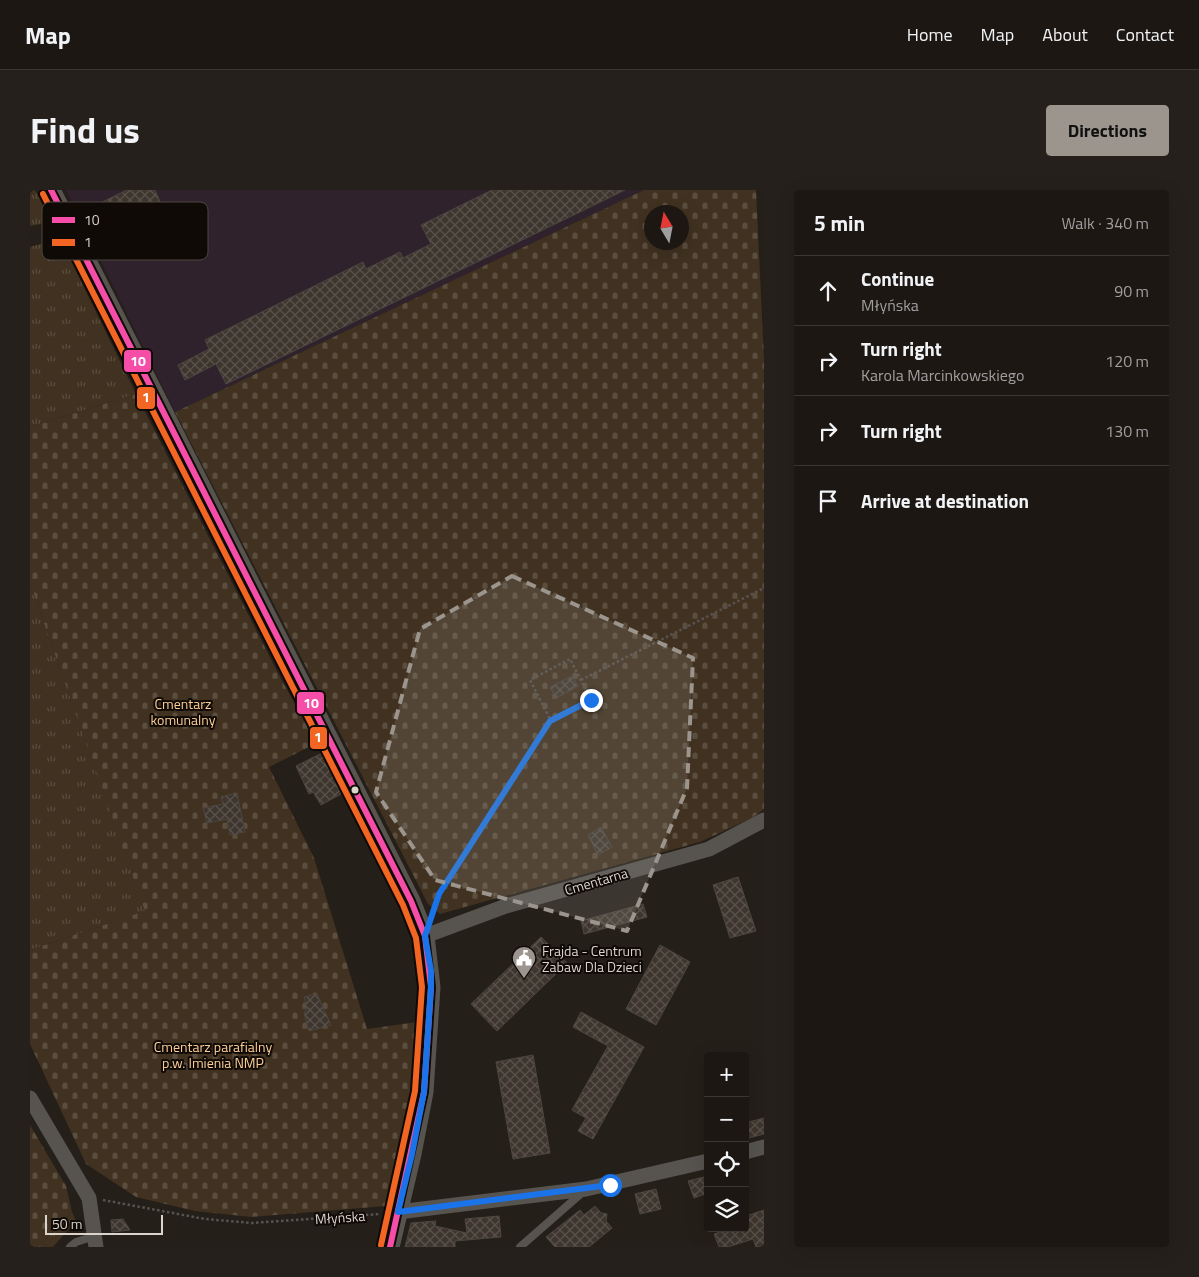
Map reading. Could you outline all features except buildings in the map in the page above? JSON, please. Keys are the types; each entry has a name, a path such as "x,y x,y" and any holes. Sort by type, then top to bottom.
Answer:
{"street":[{"path":"52,190 58,202"},
{"path":"87,260 411,901 425,936 431,971 431,987 424,1092 412,1154 390,1247"},
{"name":"Cmentarna","path":"425,936 506,906 709,849 764,820"},
{"path":"30,1098 89,1198 96,1242"},
{"path":"749,1151 764,1147"},
{"path":"398,1212 586,1189 704,1162"}],"lane":[{"path":"520,1247 586,1189"},
{"path":"70,1247 76,1242 96,1242"}],"path":[{"path":"581,680 764,588"},
{"path":"425,936 439,894 550,721 591,700 570,660 530,680 550,721"},
{"name":"Młyńska","path":"89,1198 133,1204 204,1219 252,1223 398,1212"}],"highlighted area":[{"path":"512,576 693,658 687,788 627,931 435,880 376,792 420,629"}],"shaded area":[{"path":"66,190 644,190 175,412 100,260 208,260 208,202 72,202"}],"green space":[{"path":"30,190 35,190 42,203 42,224 30,226"},
{"path":"644,190 756,190 764,359 764,809 752,818 700,842 440,914 428,904 175,412"},
{"path":"42,243 42,260 71,260 136,394 30,427 30,247"},
{"path":"136,394 281,679 317,743 269,767 314,858 367,1029 417,1022 411,1090 386,1206 251,1217 195,1211 136,1197 86,1164 30,1044 30,950 145,911 30,583 30,427"},
{"path":"30,583 146,911 30,950"},
{"path":"30,1125 66,1186 72,1212 38,1247 30,1247"},
{"path":"72,1212 76,1221 53,1247 38,1247"}],"transit line":[{"name":"10","path":"51,190 57,202"},
{"name":"1","path":"43,194 47,202"},
{"name":"1","path":"76,260 403,905 416,938 422,987 415,1091 381,1245"},
{"name":"10","path":"86,260 411,901 425,936 431,987 424,1092 390,1247"}],"place":[{"name":"Frajda - Centrum Zabaw Dla Dzieci","path":"524,979"}],"route":[{"path":"591,700 550,721 439,894 425,936 431,971 431,987 424,1092 398,1212 610,1185"}],"park label":[{"name":"Cmentarz komunalny","path":"183,712"},
{"name":"Cmentarz parafialny p.w. Imienia NMP","path":"213,1054"}]}
